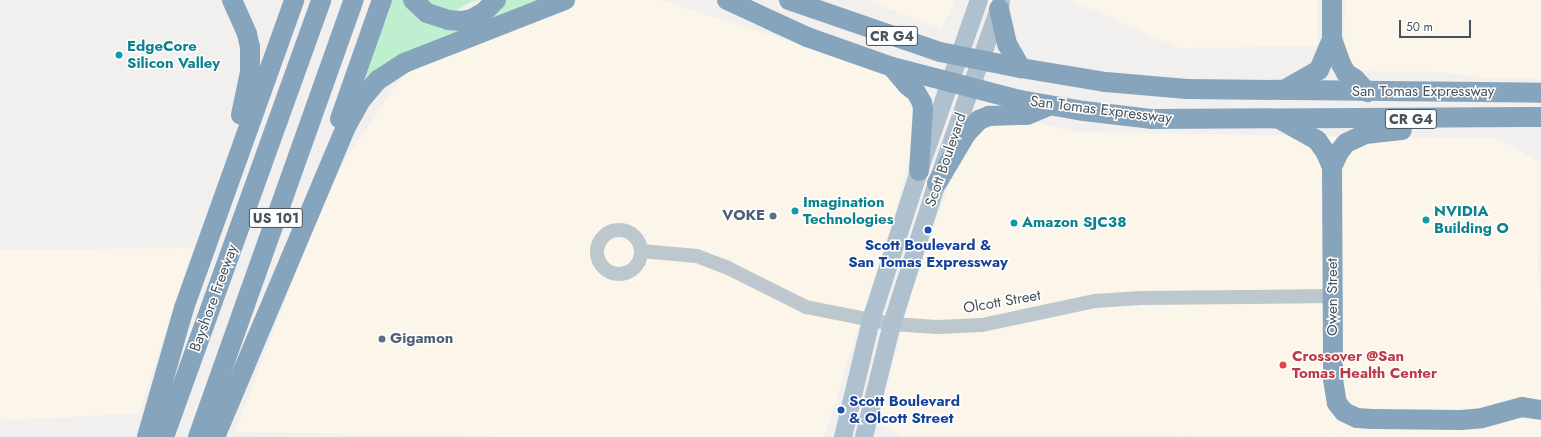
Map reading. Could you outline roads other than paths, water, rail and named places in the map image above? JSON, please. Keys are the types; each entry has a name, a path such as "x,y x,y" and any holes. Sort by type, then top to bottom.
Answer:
{"highway":[{"path":"157,434 188,284 240,122 250,72 250,47 248,34 232,0"},
{"path":"184,308 294,0"},
{"name":"Bayshore Freeway","path":"157,434 321,0"},
{"name":"US 101","path":"204,437 354,0"},
{"path":"297,244 382,0"},
{"path":"413,0 427,13 448,20 461,21 472,19 484,12 496,0"},
{"path":"204,437 297,244 347,125 361,100 378,80 404,63 566,0"},
{"name":"San Tomas Expressway","path":"726,0 808,37 892,67 949,83 1050,106 1151,118 1280,120 1541,117"},
{"name":"San Tomas Expressway","path":"789,0 909,42 960,56 1106,82 1167,88 1367,92 1541,93"},
{"path":"1332,0 1332,39 1340,64 1346,73 1355,79 1367,92"},
{"path":"1001,4 1007,44 1021,68"},
{"path":"1284,90 1319,70 1332,39"},
{"path":"892,67 907,85 916,92 922,103 923,109 919,171"},
{"path":"937,183 966,134 979,120 989,116 1027,115 1050,106"},
{"path":"1332,167 1339,152 1346,143 1365,134 1404,130 1416,119"},
{"path":"1280,120 1317,140 1326,153 1332,167"},
{"name":"Owen Street","path":"1332,167 1334,393 1337,403 1344,412 1357,418 1461,420 1482,418 1532,408"},
{"path":"1532,408 1531,398 1541,393"}],"main road":[{"name":"Scott Boulevard","path":"844,435 871,320 919,171 979,0"},
{"name":"Scott Boulevard","path":"865,436 892,324 937,183 1001,4"}],"street":[{"name":"Olcott Street","path":"641,251 697,256 726,267 806,307 892,324 937,327 982,325 1095,301 1141,298 1333,296"}],"place":[{"name":"EdgeCore Silicon Valley","path":"119,55"},
{"name":"Imagination Technologies","path":"795,211"},
{"name":"VOKE","path":"773,216"},
{"name":"NVIDIA Building O","path":"1426,220"},
{"name":"Amazon SJC38","path":"1014,223"},
{"name":"Scott Boulevard & San Tomas Expressway","path":"928,230"},
{"name":"Gigamon","path":"382,339"},
{"name":"Crossover @San Tomas Health Center","path":"1283,365"},
{"name":"Scott Boulevard & Olcott Street","path":"841,410"}]}
